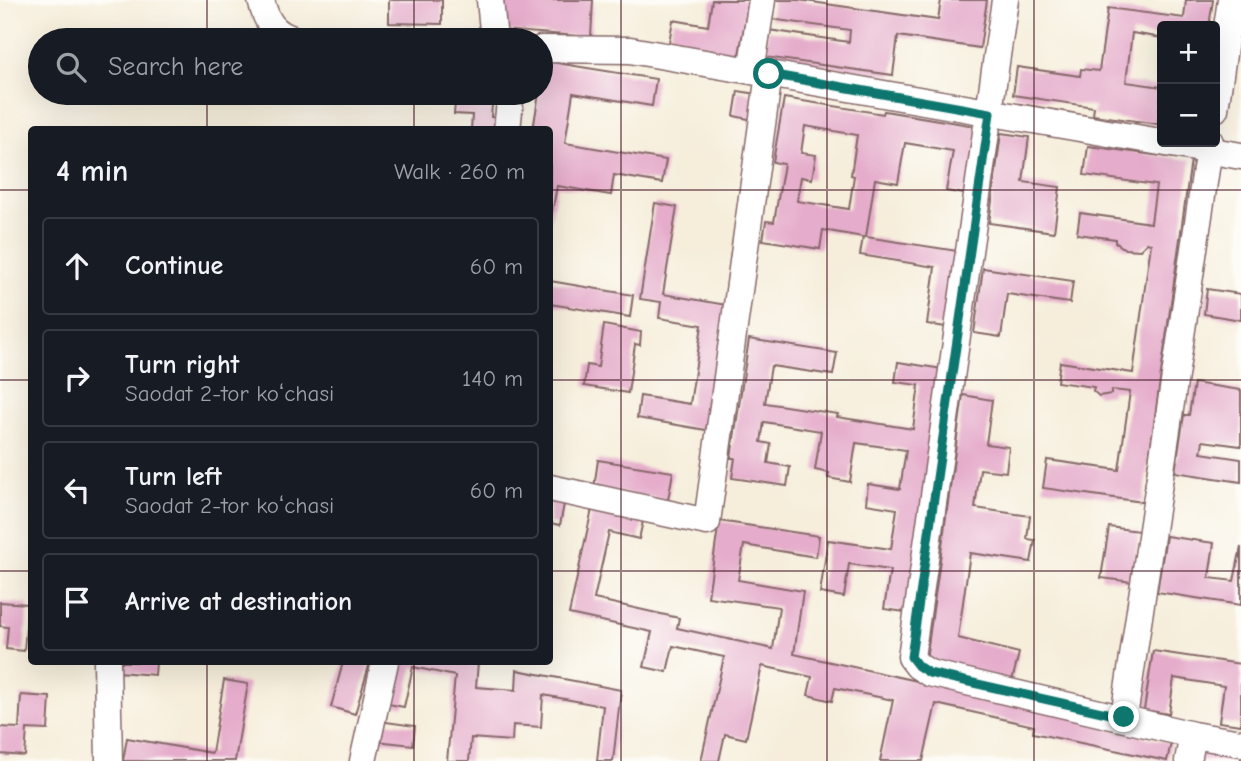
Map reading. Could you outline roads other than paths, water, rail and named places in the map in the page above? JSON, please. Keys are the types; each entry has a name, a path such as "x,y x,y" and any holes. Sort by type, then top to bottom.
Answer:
{"street":[{"path":"261,0 266,22 274,28"},
{"path":"491,0 493,28"},
{"path":"553,489 707,522 760,73 762,0"},
{"path":"1005,0 911,657 929,673 1193,735 1241,743"},
{"path":"1219,84 1231,0"},
{"path":"553,48 630,50 990,113 1157,138"},
{"path":"507,126 510,105"},
{"path":"1124,717 1209,147"},
{"path":"1212,147 1241,156"},
{"path":"107,665 109,761"},
{"path":"363,761 384,665"},
{"path":"1188,761 1193,735"}]}
